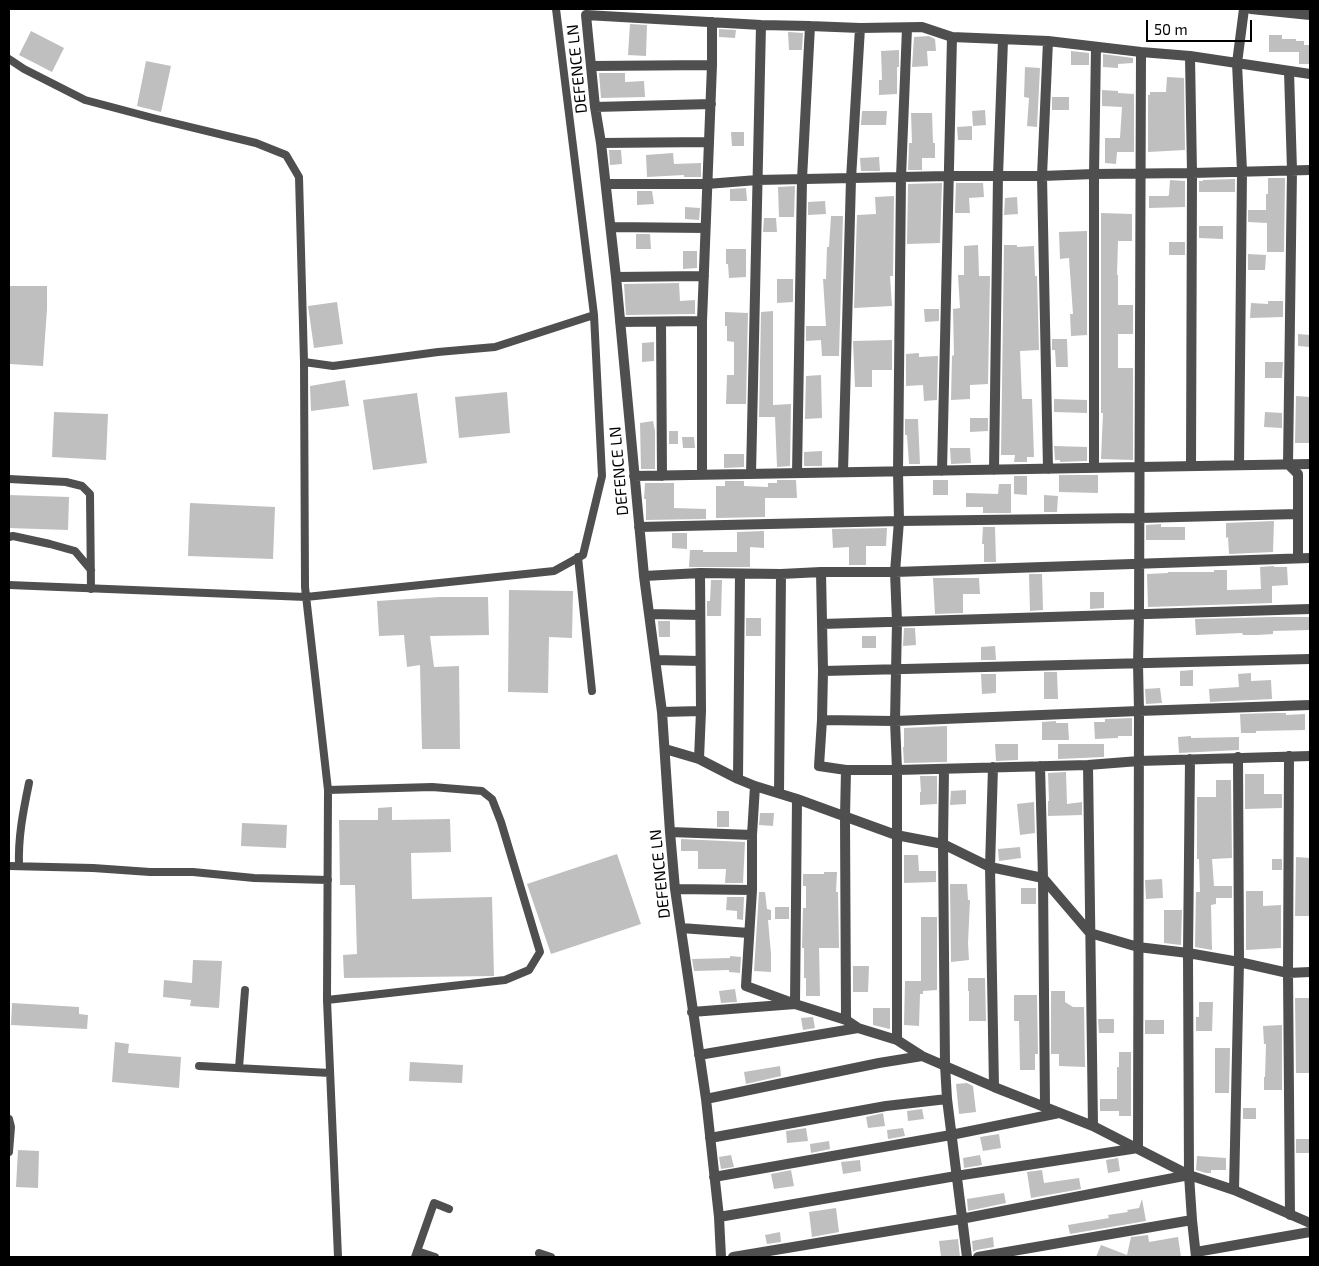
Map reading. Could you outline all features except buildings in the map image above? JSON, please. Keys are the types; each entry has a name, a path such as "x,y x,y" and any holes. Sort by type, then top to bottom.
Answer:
{"street":[{"path":"1239,465 1242,171 1237,63 1244,9"},
{"path":"1251,9 1310,15"},
{"name":"DEFENCE LN","path":"721,1257 719,1217 706,1099 675,889 662,712 644,576 611,227 602,143 595,107 586,15 761,25 860,28 922,27 952,36"},
{"path":"702,475 702,321 712,22"},
{"path":"750,474 761,25"},
{"path":"797,473 802,179 810,26"},
{"path":"843,472 851,179 860,28"},
{"path":"897,1040 897,770 895,721 897,622 895,572 899,521 901,177 907,28"},
{"path":"942,471 952,36 1048,41 1190,56 1310,74"},
{"path":"994,470 998,176 1003,40"},
{"path":"1048,41 1042,176 1048,469"},
{"path":"1094,468 1096,47"},
{"path":"1138,1148 1141,52"},
{"path":"1190,56 1192,173 1191,466"},
{"path":"592,66 712,65"},
{"path":"1289,71 1292,170 1288,464 1298,474 1298,558"},
{"path":"595,107 710,104"},
{"path":"602,143 709,142"},
{"path":"606,184 707,184 756,180 1310,170"},
{"path":"611,227 706,228"},
{"path":"616,277 704,276"},
{"path":"620,322 702,321"},
{"path":"661,322 662,476"},
{"path":"634,476 1310,464"},
{"path":"639,527 1298,514"},
{"path":"644,576 700,573 895,572 1310,558"},
{"path":"821,572 823,671 819,766 846,770 897,770 1310,756"},
{"path":"699,759 701,711 700,573"},
{"path":"738,779 740,574"},
{"path":"779,793 781,574"},
{"path":"822,624 1310,609"},
{"path":"650,614 700,615"},
{"path":"655,660 700,660"},
{"path":"823,671 1310,660"},
{"path":"822,720 895,721 1310,706"},
{"path":"662,712 701,711"},
{"path":"665,749 699,759 755,786 845,816 896,836 943,844 990,867 1043,878 1090,933 1138,948 1188,953 1288,973 1310,972"},
{"path":"1289,756 1290,1215"},
{"path":"1234,1190 1239,962 1238,757"},
{"path":"1190,759 1188,953 1189,1175 1196,1255 1310,1232"},
{"path":"1088,765 1093,1126"},
{"path":"1040,766 1045,1108"},
{"path":"993,767 990,867 994,1087"},
{"path":"944,769 945,1065 951,1135 967,1257"},
{"path":"846,770 846,1020"},
{"path":"755,786 752,835 752,890 746,986 846,1020 858,1028 897,1040 922,1056 1045,1108 1093,1126 1189,1175 1234,1190 1310,1223"},
{"path":"795,1004 797,799"},
{"path":"670,832 752,835"},
{"path":"675,889 752,890"},
{"path":"681,928 749,933"},
{"path":"692,1012 795,1004"},
{"path":"698,1055 858,1028"},
{"path":"706,1099 922,1056"},
{"path":"710,1138 886,1106 947,1099"},
{"path":"714,1177 951,1135 1059,1113"},
{"path":"719,1217 956,1176 1138,1148"},
{"path":"733,1257 961,1220 1189,1175"},
{"path":"978,1257 1192,1220"}],"lane":[{"path":"9,585 306,597 554,571 583,555 602,476 594,315 556,9"},
{"path":"9,59 86,100 256,143 286,155 299,178 304,362 306,597 328,790 327,1000 338,1257"},
{"path":"304,362 333,366 438,352 495,347 594,315"},
{"path":"9,479 66,482 82,486 90,494 91,589"},
{"path":"9,536 75,551 91,570"},
{"path":"578,557 592,691"},
{"path":"19,866 18,846 29,783"},
{"path":"327,1000 505,980 529,970 540,952 501,822 492,799 482,791 432,788 328,790"},
{"path":"9,866 193,872 254,878 328,880"},
{"path":"239,1068 246,990"},
{"path":"199,1066 330,1072"},
{"path":"9,1119 11,1128 9,1152"},
{"path":"435,1257 416,1254 434,1203 448,1209"},
{"path":"539,1253 551,1257"}]}
